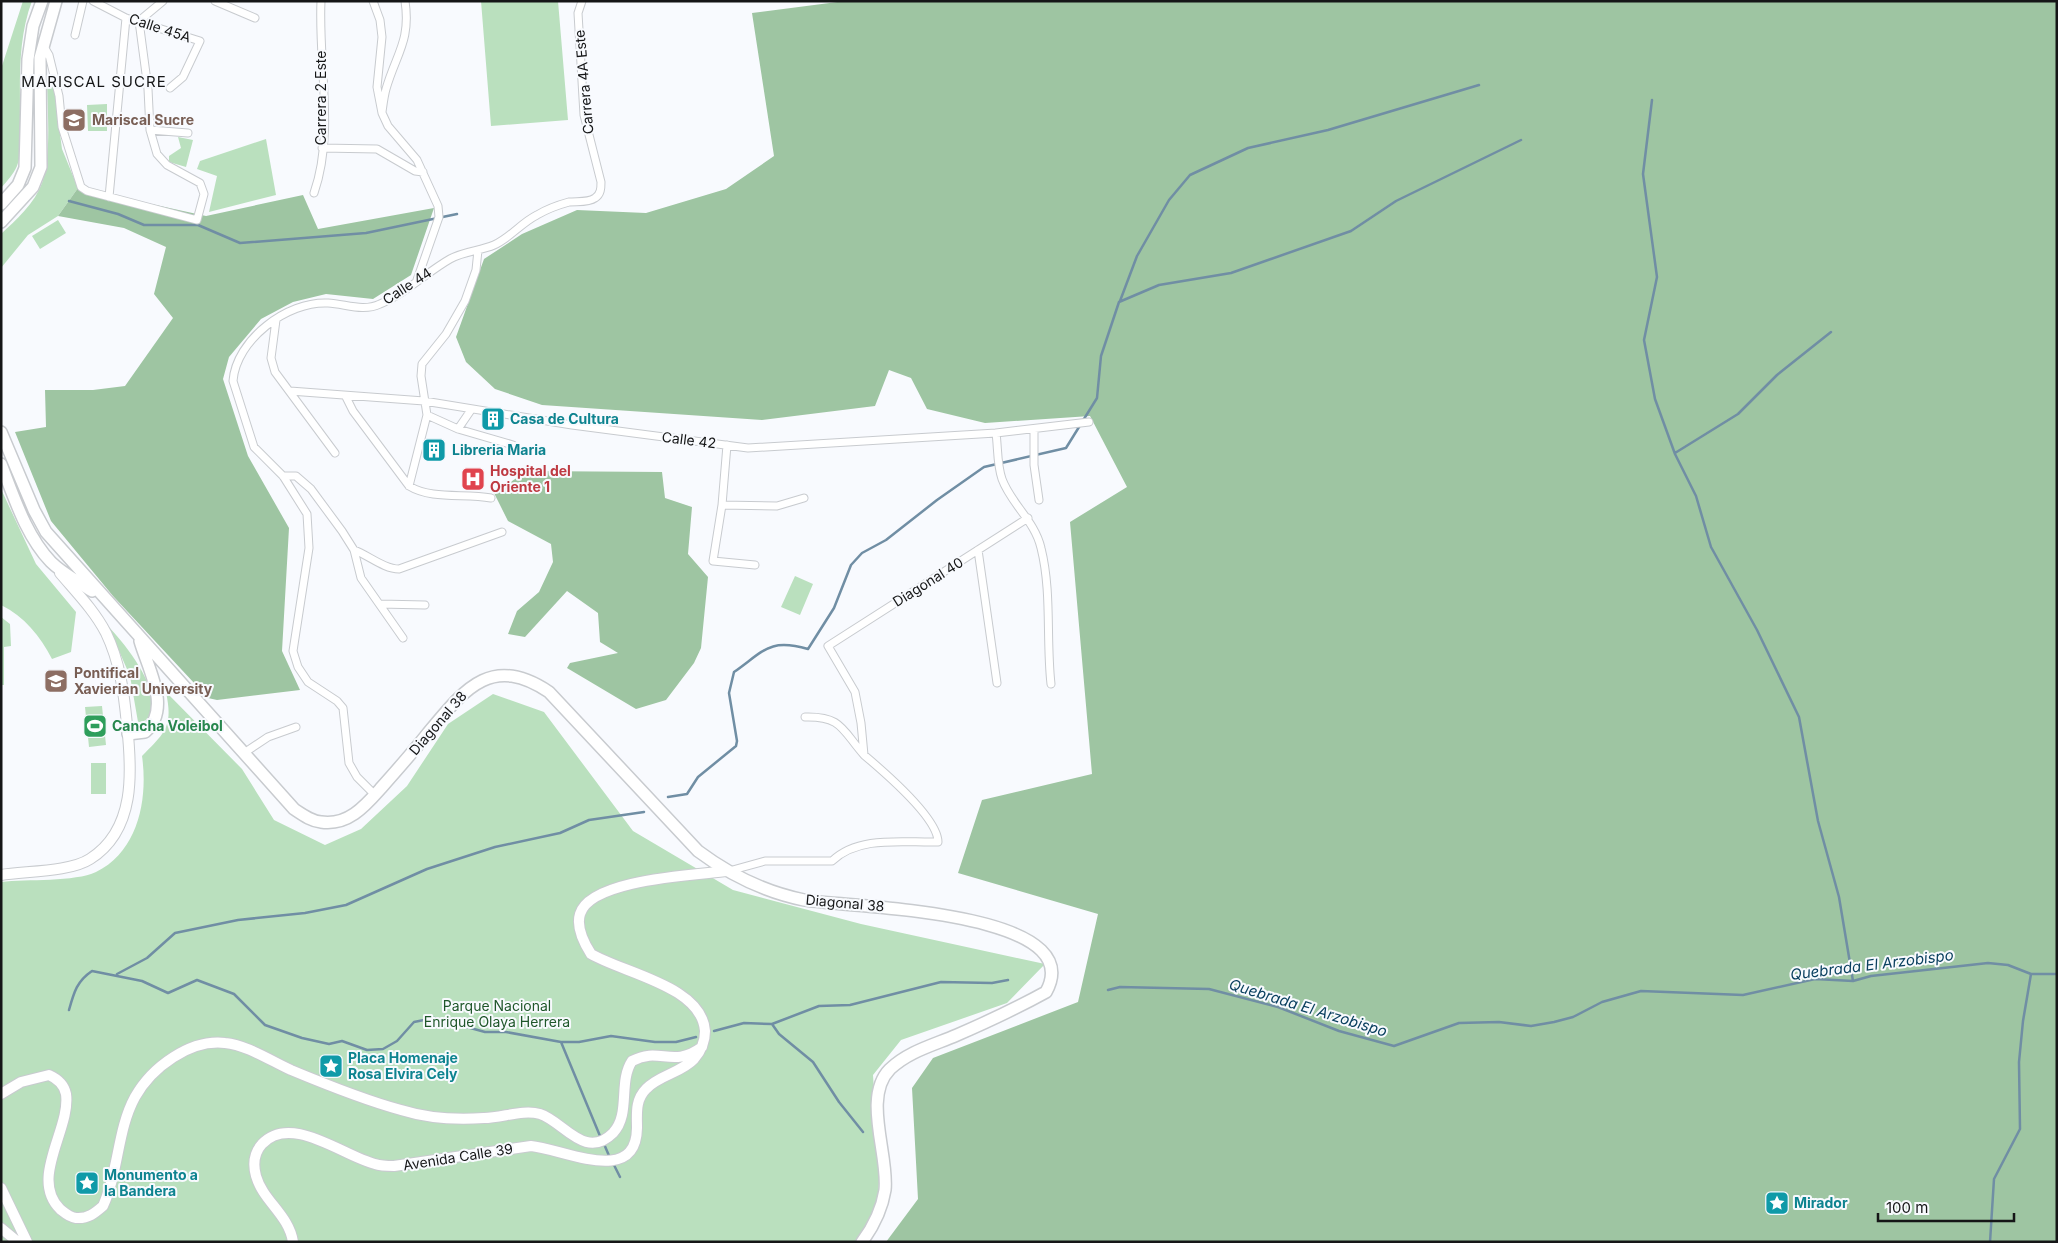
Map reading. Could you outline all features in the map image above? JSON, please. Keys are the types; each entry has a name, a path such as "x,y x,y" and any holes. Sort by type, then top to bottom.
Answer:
{"main road":[{"path":"1,204 18,185 25,168 28,59 33,26 42,1"},
{"path":"1,222 33,187 40,167 40,58 42,45 56,1"},
{"path":"1,432 39,522 107,602"},
{"path":"1,464 29,530 51,562 107,602"},
{"name":"Diagonal 38","path":"107,602 294,810 310,819 334,822 346,819 359,811 459,696 470,686 484,679 502,676 520,677 533,682 549,692 698,851 727,871 759,887 806,900 905,908 976,921 1024,939 1041,951 1050,966 1051,977 1046,992 955,1036 924,1047 898,1062 883,1078 877,1100 885,1190 873,1226 862,1242"},
{"path":"128,734 144,732 153,723 158,711 157,696 138,637"}],"street":[{"path":"75,35 83,1"},
{"name":"Calle 45A","path":"93,1 126,18 200,41 183,77 170,88"},
{"path":"42,45 49,55 59,96 62,126 78,183 87,191 109,198 197,220 204,194 200,183 167,165 158,154 150,130 148,90 139,21 163,1"},
{"path":"215,1 255,18"},
{"name":"Carrera 2 Este","path":"314,193 320,174 324,105 321,1"},
{"path":"372,1 380,20 382,37 377,87 382,113 388,126 417,160 438,206 438,218 417,280"},
{"path":"382,113 386,90 404,46 407,28 405,1"},
{"name":"Carrera 4A Este","path":"582,1 578,13 584,115 601,182 600,192"},
{"path":"109,198 126,18"},
{"path":"150,130 188,133"},
{"path":"322,148 377,149 415,171 423,172"},
{"name":"Calle 44","path":"283,476 254,448 233,381 234,370 240,355 259,332 276,320 302,308 319,304 368,308 384,302 457,255 478,250 505,239 541,212 570,202 591,200 600,192"},
{"path":"409,486 427,415 421,376 422,364 446,334 465,301 476,270 478,250"},
{"path":"276,320 272,352 272,364 275,372 335,453"},
{"name":"Calle 42","path":"290,391 346,397 424,401 470,410 727,445 762,448 996,433 1089,422"},
{"path":"346,397 353,411 409,486 420,492 469,494 491,498"},
{"path":"458,429 470,410"},
{"path":"427,415 458,429 513,445"},
{"path":"1034,429 1034,465 1039,500"},
{"path":"996,433 1002,478 1028,518 1041,547 1046,577 1047,649 1051,684"},
{"path":"727,445 722,505 713,561 755,565"},
{"path":"283,476 296,476 312,489 354,550 361,578 403,638"},
{"path":"283,476 302,504 309,523 309,548 292,651 295,662 308,682 337,701 343,708 349,763 357,777 375,794"},
{"path":"722,505 777,506 804,498"},
{"name":"Diagonal 40","path":"864,756 861,723 855,692 828,646 1028,518"},
{"path":"354,550 368,555 393,569 399,569 502,532"},
{"path":"978,550 997,683"},
{"path":"1,875 72,866 90,860 110,840 120,824 129,797 131,779 123,685 107,636 94,614 51,562"},
{"path":"380,604 425,605"},
{"path":"1,1094 21,1082 49,1075 58,1079 64,1086 66,1096 48,1183 54,1202 66,1214 79,1218 95,1214 103,1206 129,1111 136,1096 173,1056 200,1045 226,1043 364,1099 405,1111 432,1116 471,1119 537,1113 550,1118 569,1135 591,1142 603,1140 617,1127 624,1105 625,1076 632,1061 648,1054 680,1059 689,1056 702,1047 705,1038 704,1022 695,1008 671,990 591,954 580,930 579,914 590,900 611,890 661,879 727,871 765,861 832,861 841,853 873,843 900,840 938,842 938,838 927,816 892,780 864,756 842,725 823,717 805,717"},
{"path":"244,754 268,737 296,727"},
{"name":"Avenida Calle 39","path":"293,1242 292,1234 284,1219 259,1185 254,1168 254,1160 260,1146 272,1136 281,1134 305,1135 367,1161 383,1165 406,1166 531,1146 548,1147 613,1162 626,1156 635,1144 637,1104 642,1093 651,1084 690,1063 702,1047"},
{"path":"1,1188 27,1242"},
{"path":"1,1228 18,1242"}],"green space":[{"path":"23,1 32,1 27,15 22,44 20,154 10,178 1,188 1,69"},
{"path":"481,1 558,1 568,120 491,126"},
{"path":"845,1 2057,1 2057,1242 886,1242 918,1199 912,1088 933,1058 1078,1002 1098,914 958,873 982,800 1092,774 1070,522 1127,487 1090,416 985,423 927,409 911,378 889,370 875,406 762,420 542,405 495,389 466,362 456,337 484,259 522,234 577,210 646,213 726,189 774,156 752,13"},
{"path":"47,75 54,89 62,149 78,188 58,216 28,235 1,268 1,234 35,197 45,172 48,145"},
{"path":"107,104 107,131 88,131 87,105"},
{"path":"178,137 193,140 186,167 169,162 169,156 181,148"},
{"path":"266,139 276,195 209,212 217,176 197,169 200,161"},
{"path":"78,188 206,216 303,195 318,229 434,208 411,275 373,299 326,294 293,302 261,319 229,357 223,379 248,456 289,528 282,651 300,690 217,700 208,698 113,596 51,521 15,432 46,427 45,390 93,390 125,386 173,318 154,294 166,247 124,228 58,216"},
{"path":"58,220 66,233 40,249 32,236"},
{"path":"527,471 662,472 665,498 692,507 688,554 708,577 701,648 694,663 666,700 636,709 567,668 570,663 618,653 600,642 598,613 567,591 525,637 508,634 517,611 539,592 553,562 551,544 508,521 494,493"},
{"path":"1,489 36,564 76,612 71,652 52,659 25,621 1,605"},
{"path":"795,576 813,584 800,615 781,607"},
{"path":"1,617 10,624 11,646 4,647 4,685 1,685"},
{"path":"108,626 132,655 151,693 150,715 144,721 138,722 130,676"},
{"name":"Parque Nacional Enrique Olaya Herrera","path":"166,692 242,769 274,820 325,845 361,829 407,786 448,724 493,694 544,712 633,831 733,890 861,924 1045,964 1007,1003 901,1040 873,1075 879,1156 879,1188 872,1218 856,1242 1,1242 1,882 64,879 87,875 111,863 122,851 131,837 141,806 144,772 142,756 157,741 166,728 168,721 169,713"},
{"name":"Cancha Voleibol","path":"102,706 106,745 89,747 85,707"},
{"path":"91,763 106,763 106,794 91,794"}],"waterway":[{"path":"1120,301 1137,256 1169,200 1190,175 1248,148 1328,130 1479,85"},
{"path":"1652,100 1643,174 1657,277 1644,340 1655,399 1675,454 1696,496 1711,547 1757,630 1799,717 1818,821 1839,897 1853,981"},
{"path":"668,797 687,794 698,777 736,746 737,741 729,693 734,672 768,648 784,645 808,649 834,608 851,565 862,553 886,540 937,500 984,467 1066,448 1097,398 1101,356 1119,302 1159,285 1231,273 1351,231 1396,201 1521,140"},
{"path":"69,201 118,214 144,225 198,225 240,243 366,233 457,214"},
{"path":"1675,453 1738,414 1777,375 1831,332"},
{"path":"117,974 147,958 175,933 238,920 305,913 346,905 427,869 495,847 560,833 589,820 644,812"},
{"name":"Quebrada El Arzobispo","path":"1108,990 1120,987 1209,989 1278,1007 1339,1031 1394,1046 1459,1023 1499,1022 1531,1026 1554,1022 1573,1017 1602,1002 1641,991 1743,995 1815,979 1853,981 1871,976 1988,963 2008,965 2031,974 2057,974"},
{"path":"69,1010 77,988 92,971 142,981 168,993 197,980 234,994 265,1025 302,1038 329,1044 342,1041 367,1050 383,1049 397,1041 414,1022 434,1018 485,1032 506,1032 561,1042 579,1042 611,1036 655,1042 676,1042 696,1037"},
{"path":"1990,1242 1994,1179 2020,1129 2019,1062 2023,1021 2031,974"},
{"path":"714,1031 744,1023 772,1024 819,1006 850,1005 941,982 992,983 1008,980"},
{"path":"772,1024 779,1034 813,1062 839,1102 863,1132"},
{"path":"561,1042 600,1136"},
{"path":"604,1144 610,1158"},
{"path":"613,1163 620,1177"}],"place":[{"name":"Mariscal Sucre","path":"74,120"},
{"name":"Casa de Cultura","path":"493,419"},
{"name":"Libreria Maria","path":"434,450"},
{"name":"Hospital del Oriente 1","path":"473,479"},
{"name":"Pontifical Xavierian University","path":"56,681"},
{"name":"Cancha Voleibol","path":"95,726"},
{"name":"Placa Homenaje Rosa Elvira Cely","path":"331,1066"},
{"name":"Monumento a la Bandera","path":"87,1183"},
{"name":"Mirador","path":"1777,1203"}],"district":[{"name":"MARISCAL SUCRE","path":"94,82"}]}
